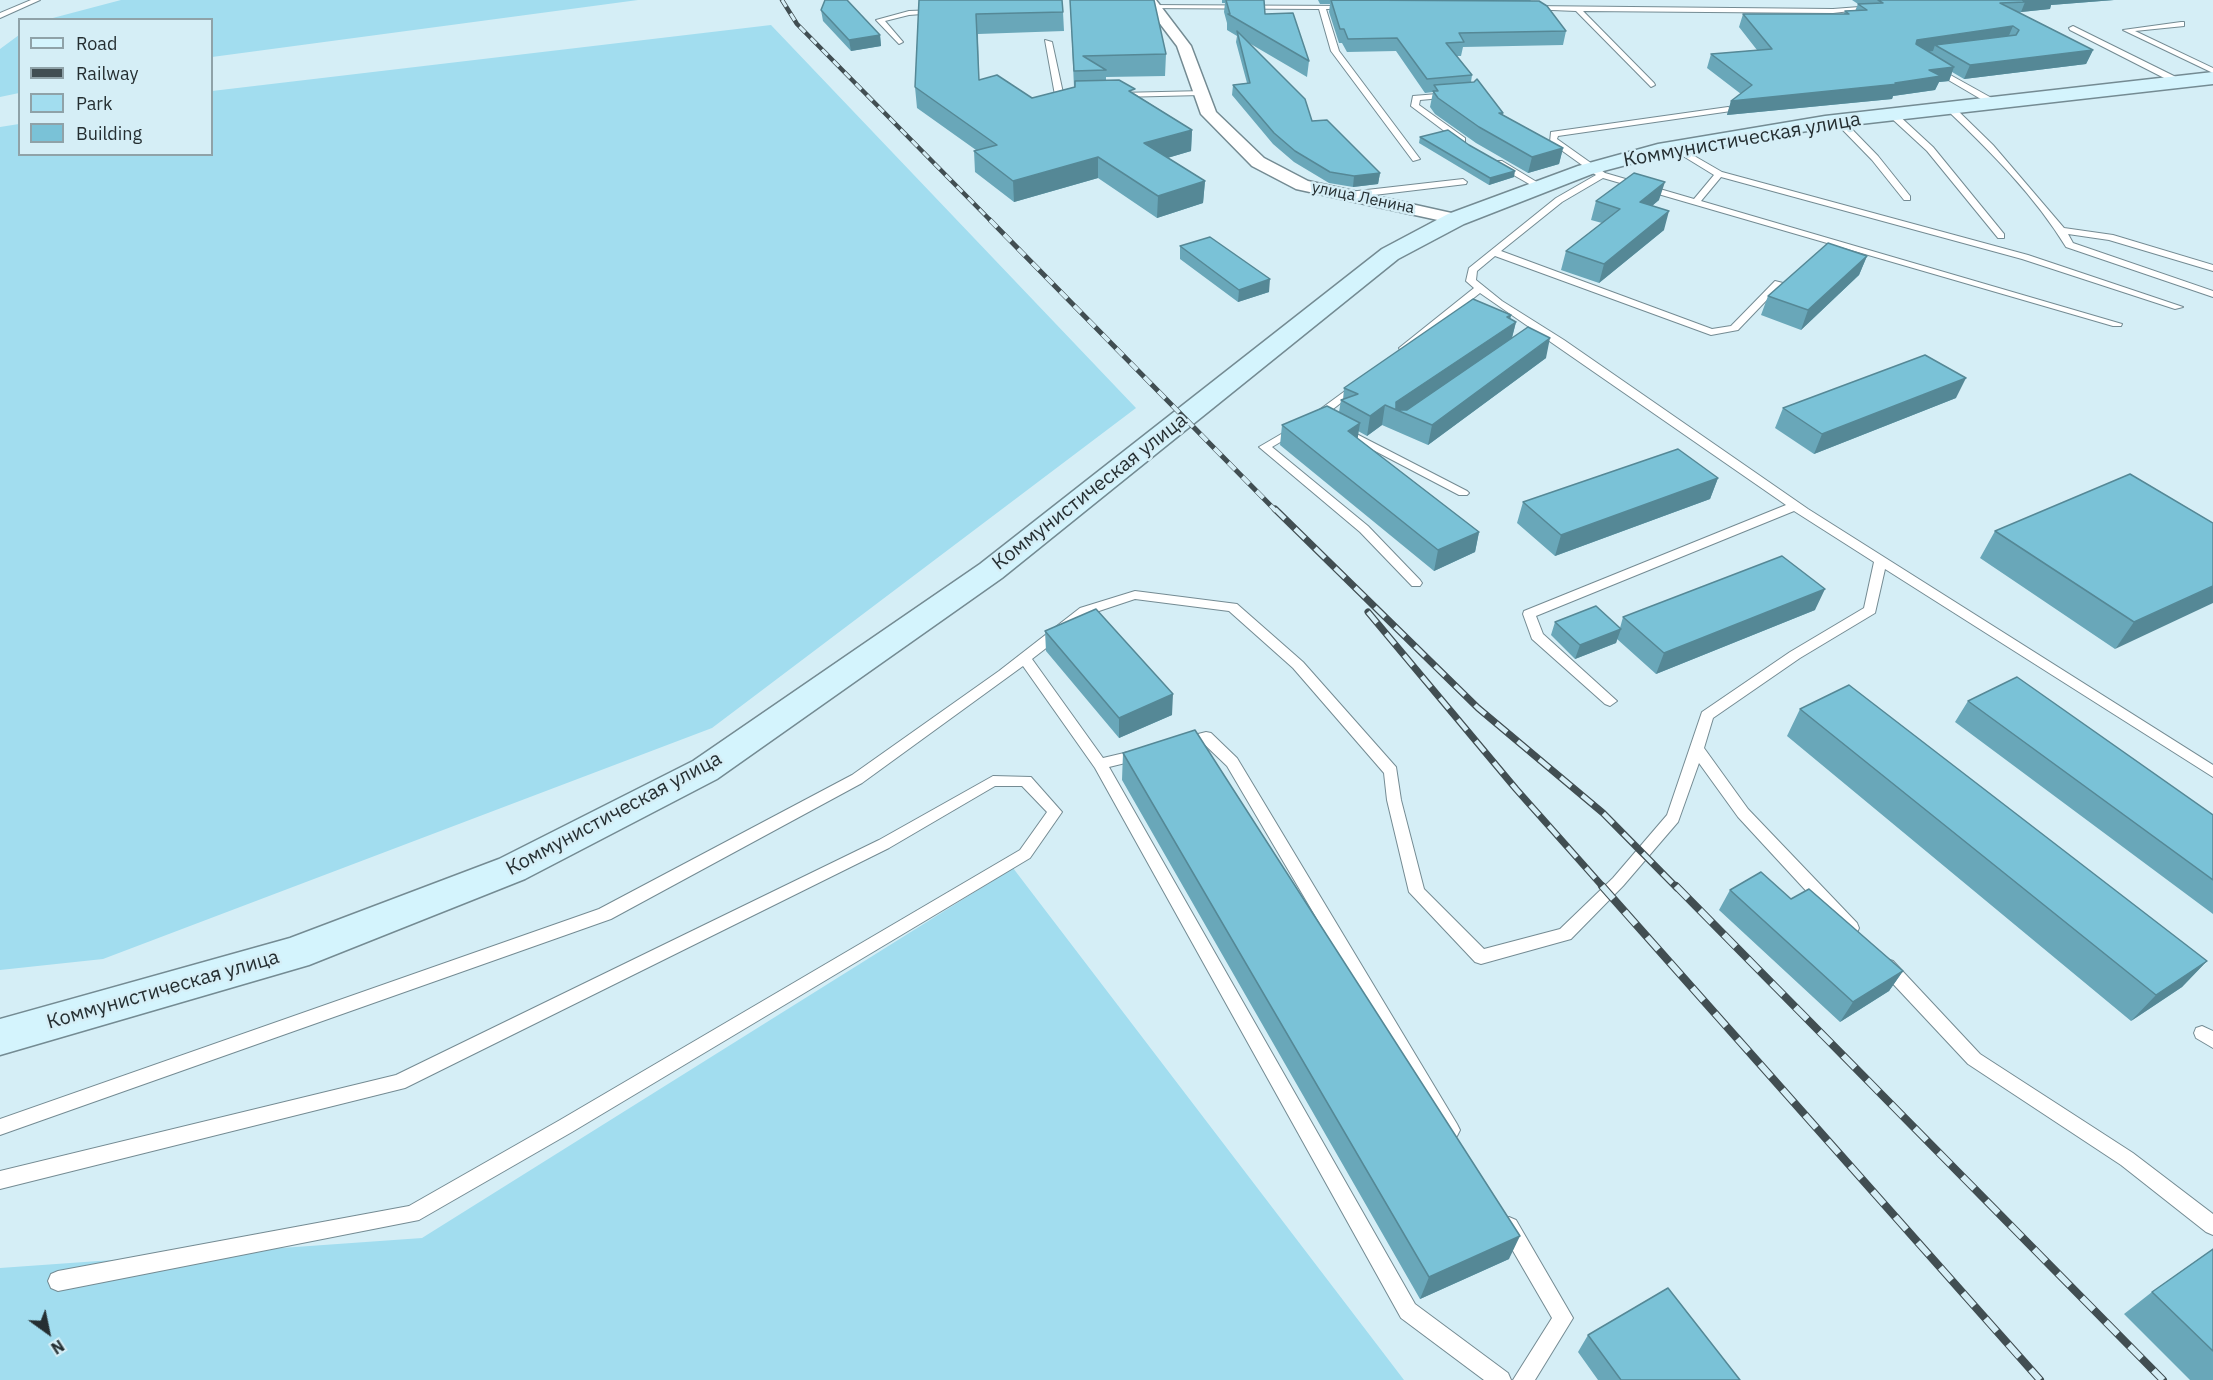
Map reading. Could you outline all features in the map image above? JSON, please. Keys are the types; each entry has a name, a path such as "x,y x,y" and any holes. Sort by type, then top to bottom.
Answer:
{"main road":[{"name":"Коммунистическая улица","path":"0,1037 295,952 512,869 705,770 991,571 1390,254 1456,219 1541,187 1674,148 1838,120 2213,78"}],"street":[{"name":"улица Ленина","path":"1153,3 1184,46 1209,114 1258,162 1302,185 1456,219"}],"lane":[{"path":"0,16 37,0"},
{"path":"1543,0 1550,8"},
{"path":"1743,0 1754,10"},
{"path":"1134,7 1153,3 1322,7 1344,4 1357,8"},
{"path":"1322,7 1335,51 1416,159"},
{"path":"1516,8 1833,11 1885,8"},
{"path":"1577,8 1651,85"},
{"path":"899,42 880,20 909,12 949,11"},
{"path":"2181,24 2127,30 2213,71"},
{"path":"2073,28 2179,82"},
{"path":"1048,42 1059,94 1086,96"},
{"path":"1929,65 1994,103"},
{"path":"1109,96 1201,93"},
{"path":"1458,94 1416,98 1414,106 1472,147"},
{"path":"1950,108 1989,147 2061,230 2069,245 2213,294"},
{"path":"1728,109 1554,134 1552,140 1598,172 2117,324"},
{"path":"1892,114 1930,149 2001,236"},
{"path":"1838,120 1875,158 1906,198"},
{"path":"1674,148 1719,174 2025,257 2178,307"},
{"path":"1492,158 1541,187"},
{"path":"1598,172 1559,200 1472,270 1471,281 1535,332 1795,506 2213,772"},
{"path":"1695,202 1719,174"},
{"path":"1349,195 1463,182"},
{"path":"2061,230 2110,237 2213,268"},
{"path":"1494,252 1711,332 1734,327 1778,283"},
{"path":"1399,352 1480,288"},
{"path":"1363,381 1318,416 1265,447 1364,529 1416,583"},
{"path":"1318,416 1463,492"},
{"path":"1610,701 1536,636 1529,614 1795,506"},
{"path":"0,1127 605,914 857,779 1085,611 1135,595 1233,607 1298,665 1391,771 1394,800 1417,892 1481,957 1565,934 1618,882 1673,818 1707,715 1795,655 1870,610 1881,560"},
{"path":"1024,658 1100,764 1408,1311 1501,1380"},
{"path":"1100,764 1206,737 1232,762 1459,1143"},
{"path":"1697,749 1743,813 1862,940"},
{"path":"0,1180 399,1082 884,844 993,781 1026,781 1055,812 1025,854 566,1126 411,1214 58,1281"},
{"path":"1878,957 1974,1059 2127,1159 2213,1226"},
{"path":"1502,1215 1563,1318 1523,1380"}],"green space":[{"path":"121,0 638,0 213,57 213,18 53,18"},
{"path":"771,25 1136,408 712,728 103,959 0,970 0,127 18,124 18,156 213,156 213,91"},
{"path":"18,36 18,93 0,97 0,49"},
{"path":"1013,868 1404,1380 0,1380 0,1268 422,1238"}],"building":[{"path":"825,0 847,0 880,35 849,40 821,10"},
{"path":"919,0 1062,0 1063,12 976,14 979,80 997,75 1032,98 1075,87 1075,81 1119,80 1135,89 1129,91 1192,130 1144,143 1205,181 1158,196 1098,157 1013,181 974,151 997,145 915,87"},
{"path":"1070,0 1154,0 1166,54 1083,56 1106,70 1074,71"},
{"path":"1226,0 1264,0 1265,14 1293,13 1309,61 1228,14 1230,14"},
{"path":"1331,0 1539,1 1547,6 1566,31 1459,33 1464,42 1446,43 1472,75 1427,79 1397,38 1348,39 1344,29 1340,29"},
{"path":"1878,0 2022,0 2025,2 2000,3 2093,50 1970,65 1935,45 2016,35 2019,30 2013,26 1917,40 1916,44 1954,67 1929,70 1941,76 1895,83 1898,84 1731,101 1752,85 1711,54 1772,49 1743,14 1849,14 1845,11 1867,10 1858,4 1883,3"},
{"path":"1237,31 1305,99 1312,121 1327,120 1380,173 1354,176 1330,172 1295,151 1274,133 1233,85 1250,83"},
{"path":"1477,79 1503,113 1499,113 1563,148 1532,157 1479,127 1438,98 1433,91 1438,91 1434,85 1474,82"},
{"path":"1448,130 1469,145 1515,171 1490,178 1420,137"},
{"path":"1634,173 1665,182 1640,202 1669,211 1604,264 1566,251 1620,209 1596,201"},
{"path":"1210,237 1270,279 1239,290 1180,246"},
{"path":"1828,243 1867,256 1808,310 1768,296"},
{"path":"1473,299 1511,315 1507,317 1516,322 1396,402 1396,410 1385,405 1370,416 1341,400 1358,394 1344,388"},
{"path":"1528,327 1550,338 1432,425 1397,410 1407,410"},
{"path":"1925,355 1966,378 1822,434 1783,408"},
{"path":"1327,406 1360,423 1348,431 1479,532 1438,550 1282,425"},
{"path":"1678,449 1718,478 1561,535 1523,502"},
{"path":"2130,474 2213,523 2213,586 2134,622 1995,531"},
{"path":"1782,556 1825,589 1664,653 1623,617"},
{"path":"1596,606 1621,629 1580,645 1555,622"},
{"path":"1096,609 1173,694 1119,718 1045,631"},
{"path":"2017,677 2213,815 2213,880 1968,701"},
{"path":"1849,685 2207,961 2156,995 1800,709"},
{"path":"1195,730 1520,1236 1429,1277 1123,753"},
{"path":"1761,872 1791,899 1809,889 1903,971 1853,1002 1730,890"},
{"path":"2213,1249 2213,1351 2152,1292"},
{"path":"1668,1288 1740,1380 1621,1380 1588,1335"}],"railway":[{"path":"782,0 797,24 992,222"},
{"path":"990,220 1276,511"},
{"path":"1275,509 1478,708 1603,813 1677,888"},
{"path":"1368,612 1516,789 1604,888"},
{"path":"1602,886 2040,1380"},
{"path":"1676,886 2163,1380"}]}
